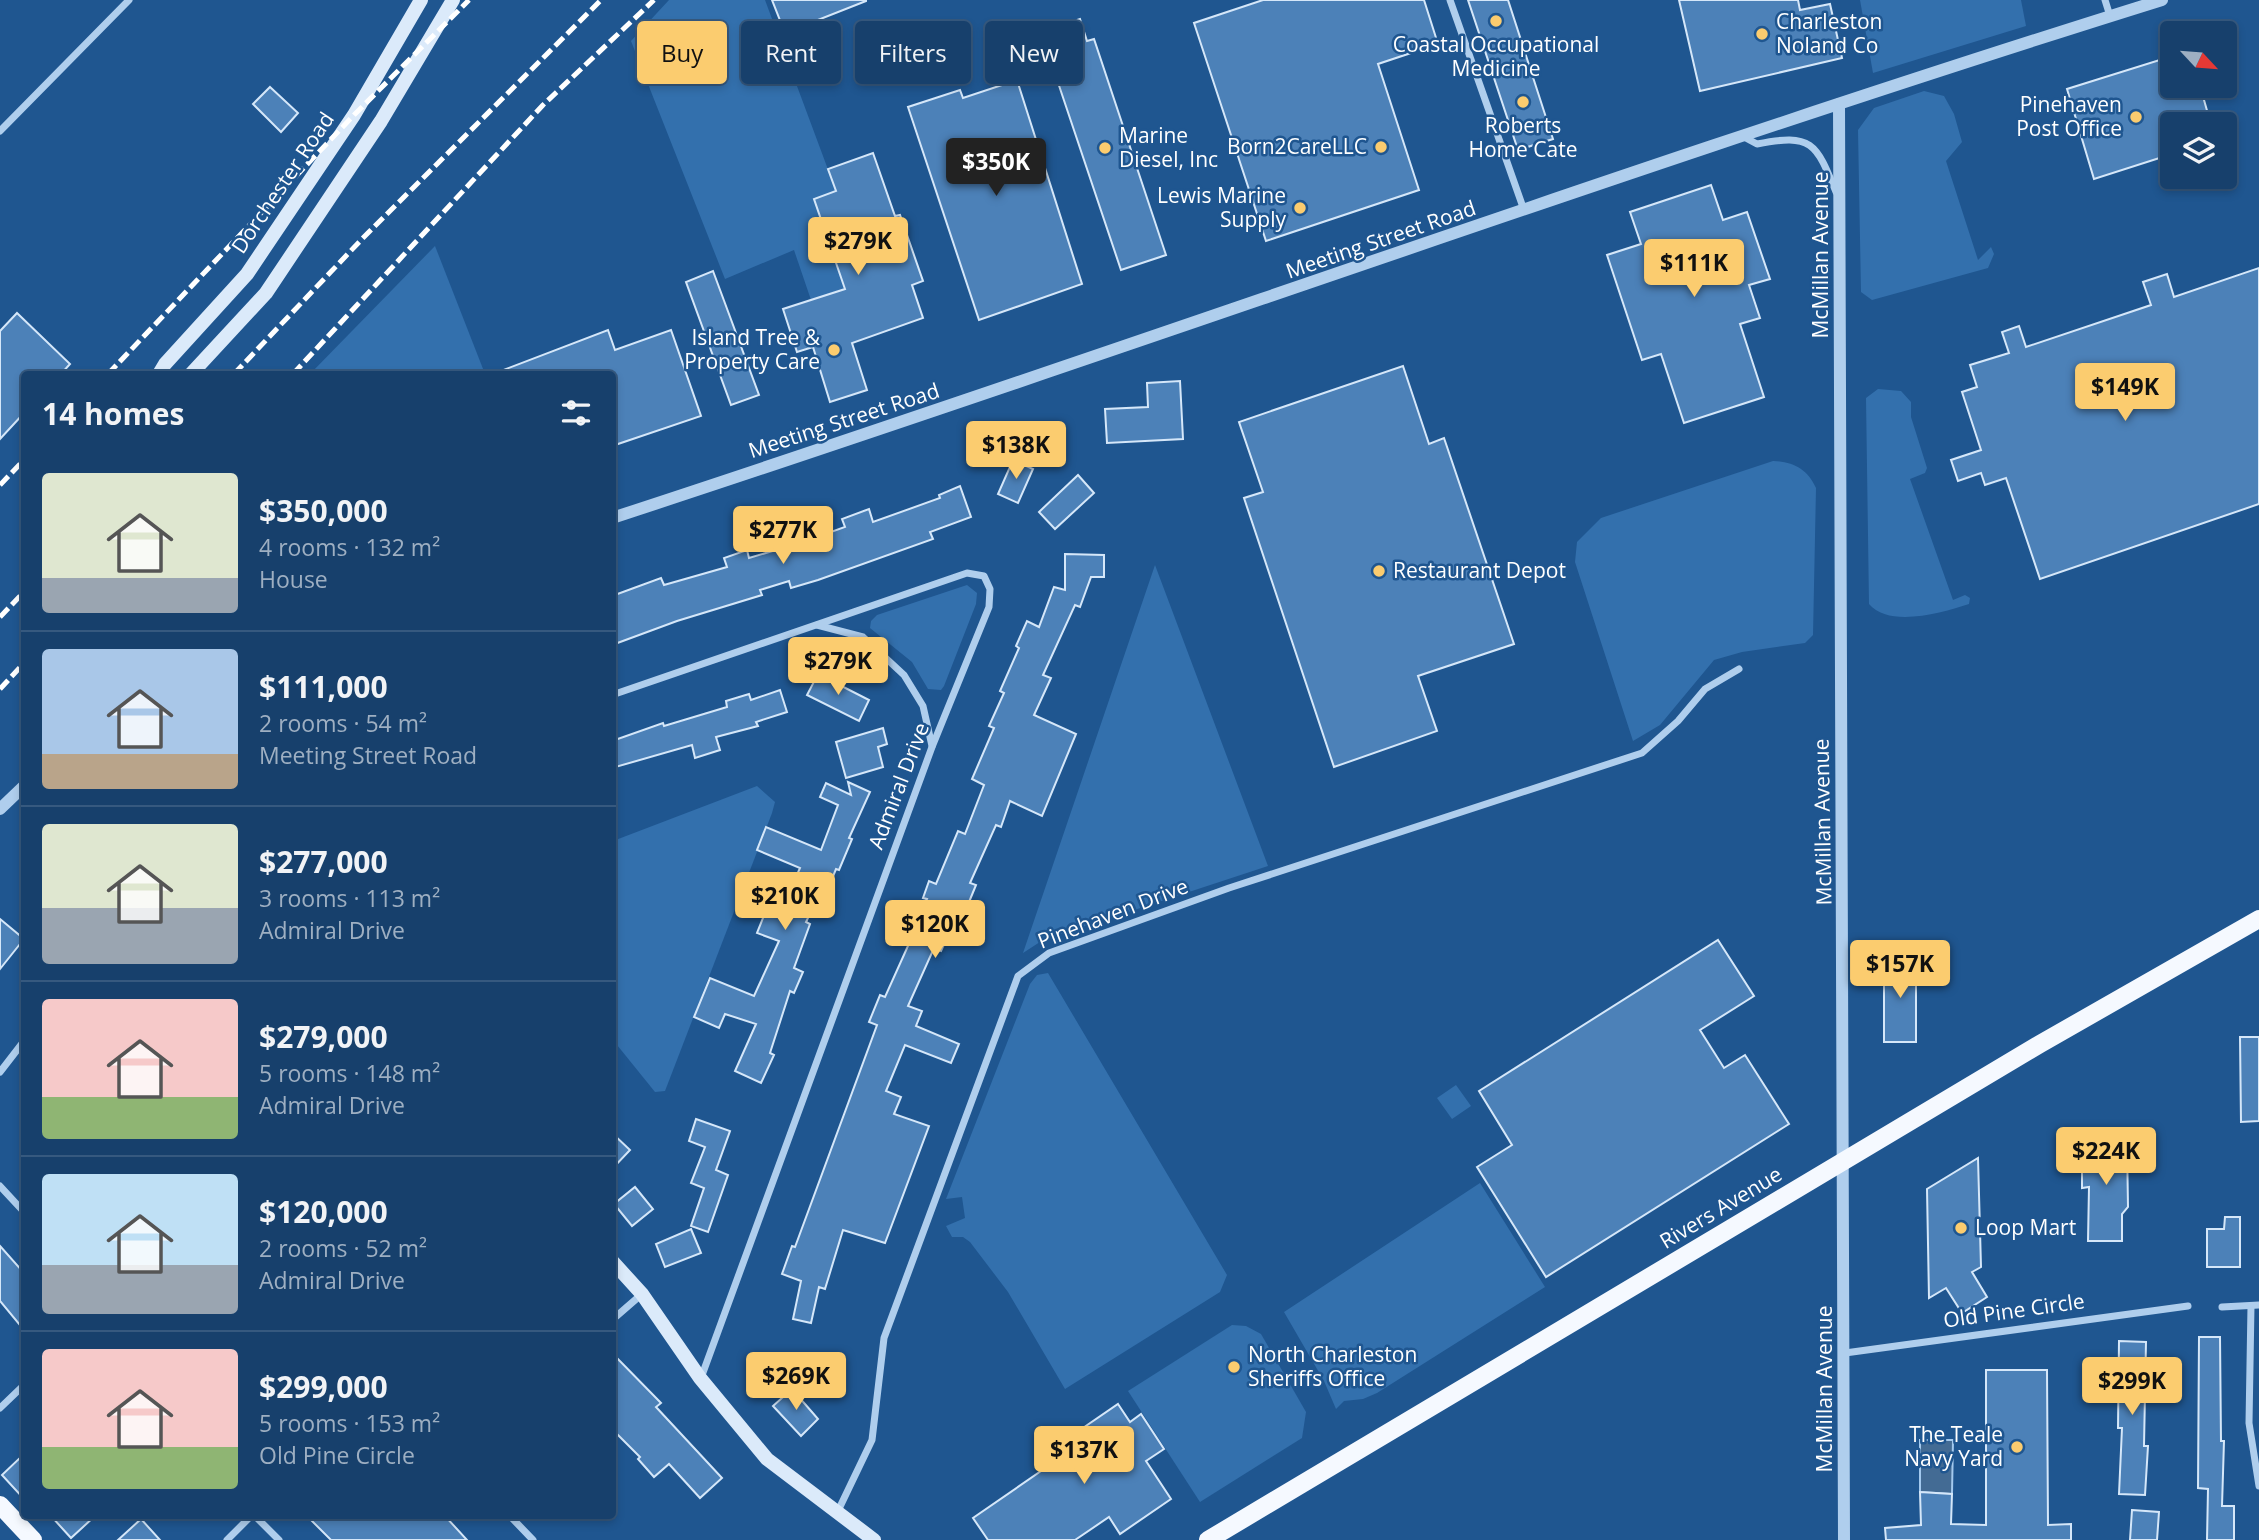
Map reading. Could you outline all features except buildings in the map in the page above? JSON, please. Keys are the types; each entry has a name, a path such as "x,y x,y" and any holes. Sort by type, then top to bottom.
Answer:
{"main road":[{"name":"Dorchester Road","path":"161,371 247,274 354,115 421,0"},
{"path":"194,371 266,293 381,121 453,0"},
{"name":"Rivers Avenue","path":"1208,1540 2040,1044 2259,919"},
{"path":"616,1265 642,1294 701,1378 767,1459 874,1540"},
{"path":"0,1505 33,1540"}],"street":[{"path":"0,131 129,0"},
{"path":"1450,0 1525,212"},
{"path":"2105,0 2110,16"},
{"name":"Meeting Street Road","path":"616,517 1034,379 1743,136 2162,0"},
{"name":"McMillan Avenue","path":"1839,104 1844,1540"},
{"path":"1743,136 1757,144 1788,138 1806,143 1818,152 1839,200"},
{"name":"Admiral Drive","path":"616,694 967,573 984,576 990,589 989,607 932,747 701,1378"},
{"path":"817,625 863,637 904,676 923,706 932,747"},
{"name":"Pinehaven Drive","path":"837,1513 872,1440 884,1338 1018,975 1049,953 1229,888 1642,753 1678,721 1705,689 1739,669"},
{"path":"0,809 21,789"},
{"path":"0,1072 21,1045"},
{"path":"0,1186 21,1209"},
{"path":"616,1317 642,1294"},
{"name":"Old Pine Circle","path":"1845,1353 2188,1306"},
{"path":"2222,1307 2255,1306 2249,1423 2259,1486"},
{"path":"0,1408 21,1388"},
{"path":"227,1540 250,1519"},
{"path":"256,1519 279,1540"},
{"path":"513,1519 533,1540"}],"shaded area":[{"path":"669,0 765,0 773,21 741,21 741,84 796,84 836,191 814,199 845,288 811,300 794,250 725,279 648,84 727,84 727,21 650,21"},
{"path":"1860,0 2021,0 2026,26 1873,73"},
{"path":"637,35 637,56 631,41"},
{"path":"1924,91 1944,96 1954,114 1962,142 1946,161 1978,260 1991,247 1994,254 1988,268 1872,300 1861,292 1858,130 1874,108"},
{"path":"435,246 484,371 313,371"},
{"path":"1878,389 1901,391 1911,402 1911,417 1927,468 1925,473 1910,479 1953,600 1965,595 1970,598 1969,604 1931,614 1902,617 1878,611 1869,604 1866,398"},
{"path":"1773,461 1799,468 1816,488 1813,635 1805,643 1742,652 1714,660 1660,725 1633,741 1575,562 1577,542 1601,518"},
{"path":"1155,565 1268,866 1043,940 1023,953"},
{"path":"967,585 977,593 976,604 944,686 941,690 928,689 912,662 870,628 871,621 877,615"},
{"path":"757,786 775,802 665,1091 655,1092 616,1044 616,840"},
{"path":"1048,973 1227,1275 1220,1292 1065,1389 1008,1292 970,1242 963,1237 952,1237 946,1226 965,1218 962,1197 946,1199 1030,984 1037,975"},
{"path":"1456,1085 1471,1106 1452,1119 1437,1098"},
{"path":"1480,1183 1545,1287 1377,1393 1363,1399 1344,1401 1336,1409 1324,1381 1284,1312"},
{"path":"1232,1325 1246,1326 1261,1334 1306,1412 1302,1438 1200,1502 1128,1391"},
{"path":"1920,1440 1953,1440 1952,1494 1920,1492"}],"railway":[{"path":"111,371 354,115 469,0"},
{"path":"237,371 362,239 601,0"},
{"path":"296,371 543,105 654,0"},
{"path":"0,485 21,463"},
{"path":"0,617 21,595"},
{"path":"0,689 21,666"}],"place":[{"name":"Coastal Occupational Medicine","path":"1496,21"},
{"name":"Charleston Noland Co","path":"1762,34"},
{"name":"Roberts Home Cate","path":"1523,102"},
{"name":"Pinehaven Post Office","path":"2136,117"},
{"name":"Born2CareLLC","path":"1381,147"},
{"name":"Marine Diesel, Inc","path":"1105,148"},
{"name":"Lewis Marine Supply","path":"1300,208"},
{"name":"Island Tree & Property Care","path":"834,350"},
{"name":"Restaurant Depot","path":"1379,571"},
{"name":"Loop Mart","path":"1961,1228"},
{"name":"North Charleston Sheriffs Office","path":"1234,1367"},
{"name":"The Teale Navy Yard","path":"2017,1447"}]}
